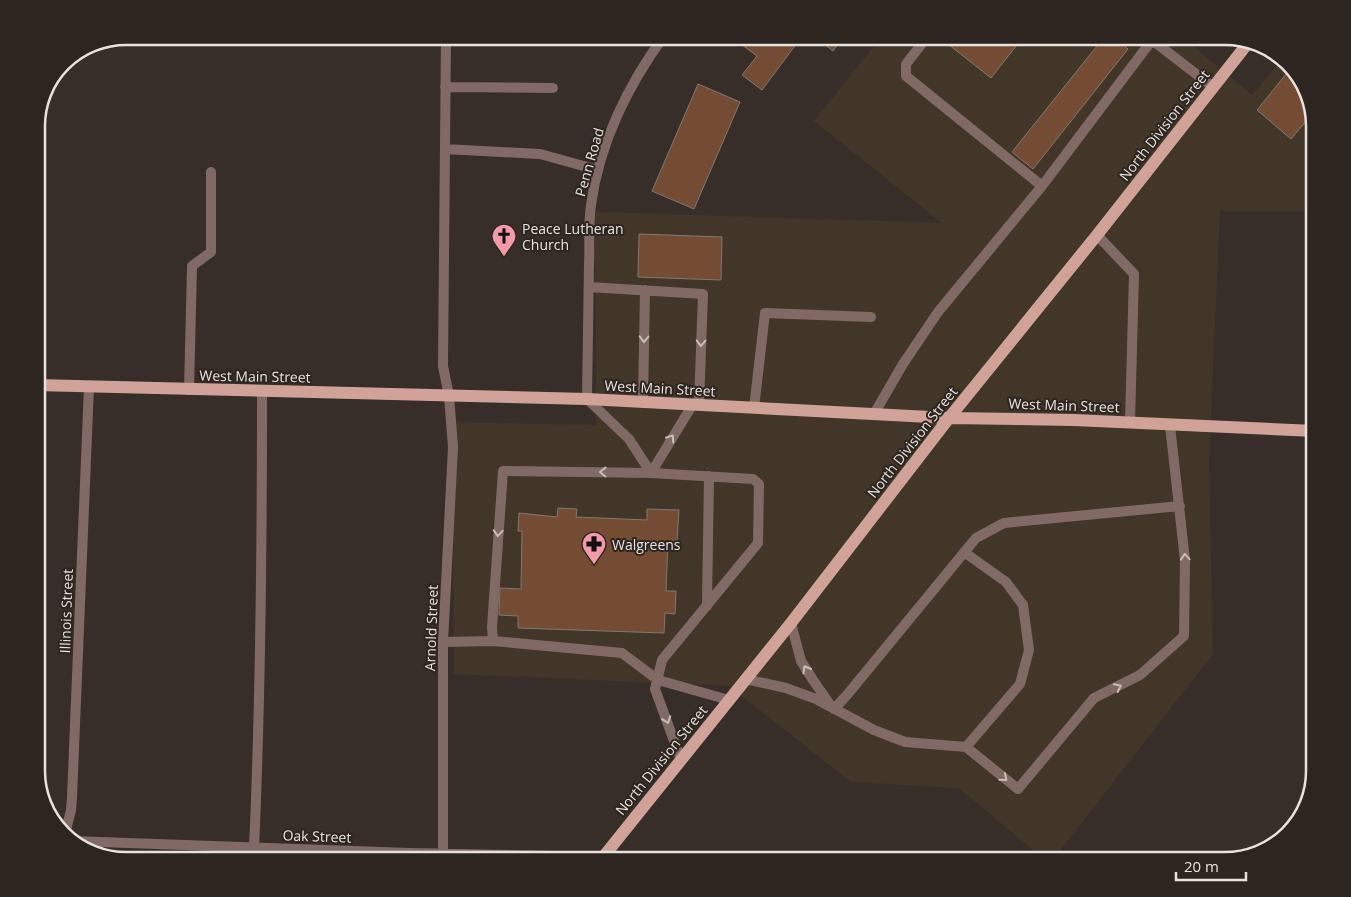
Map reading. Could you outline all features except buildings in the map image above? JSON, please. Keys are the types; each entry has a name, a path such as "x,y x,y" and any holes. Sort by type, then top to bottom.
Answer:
{"main road":[{"name":"North Division Street","path":"607,852 791,623 949,418 1097,235 1244,48"},
{"name":"West Main Street","path":"45,385 587,399 949,418 1020,418 1130,422 1170,426 1306,431"}],"street":[{"name":"Arnold Street","path":"443,852 443,642 453,446 449,396 443,366 446,45"},
{"name":"Penn Road","path":"587,399 590,205 598,170 610,133 624,100 658,45"},
{"path":"921,45 906,64 906,76 1042,186"},
{"path":"874,414 903,364 938,312 1042,186 1145,45"},
{"path":"1159,45 1213,87"},
{"path":"445,87 553,88"},
{"path":"445,149 540,154 598,170"},
{"path":"189,390 192,266 211,252 211,172"},
{"path":"1097,235 1134,274 1130,422"},
{"path":"589,286 703,294 696,405 651,473"},
{"path":"643,402 645,290"},
{"path":"754,408 765,313 872,317"},
{"name":"Illinois Street","path":"67,827 72,796 89,387"},
{"path":"254,848 260,735 262,391"},
{"path":"587,399 629,439 651,473"},
{"path":"746,679 786,688 816,700 874,730 905,742 966,747 1018,789 1094,698 1140,675 1184,636 1185,560 1170,426"},
{"path":"493,641 492,626 503,471 651,473 753,480 759,484 758,543 662,660 656,689 681,760"},
{"path":"707,606 708,476"},
{"path":"834,709 848,695 976,538 1004,523 1180,506"},
{"path":"964,552 1006,582 1023,605 1029,650 1020,684 966,747"},
{"path":"791,623 801,661 834,709"},
{"path":"443,642 493,641 622,653 658,680 729,700"},
{"name":"Oak Street","path":"86,842 330,852"}],"shaded area":[{"path":"875,45 1192,45 1252,95 1277,65 1289,77 1300,95 1306,126 1306,211 1220,211 1209,461 1213,654 1059,852 1035,852 959,788 851,782 729,686 454,674 452,422 596,425 595,212 942,223 814,121"}],"place":[{"name":"Peace Lutheran Church","path":"504,257"},
{"name":"Walgreens","path":"594,565"}]}
